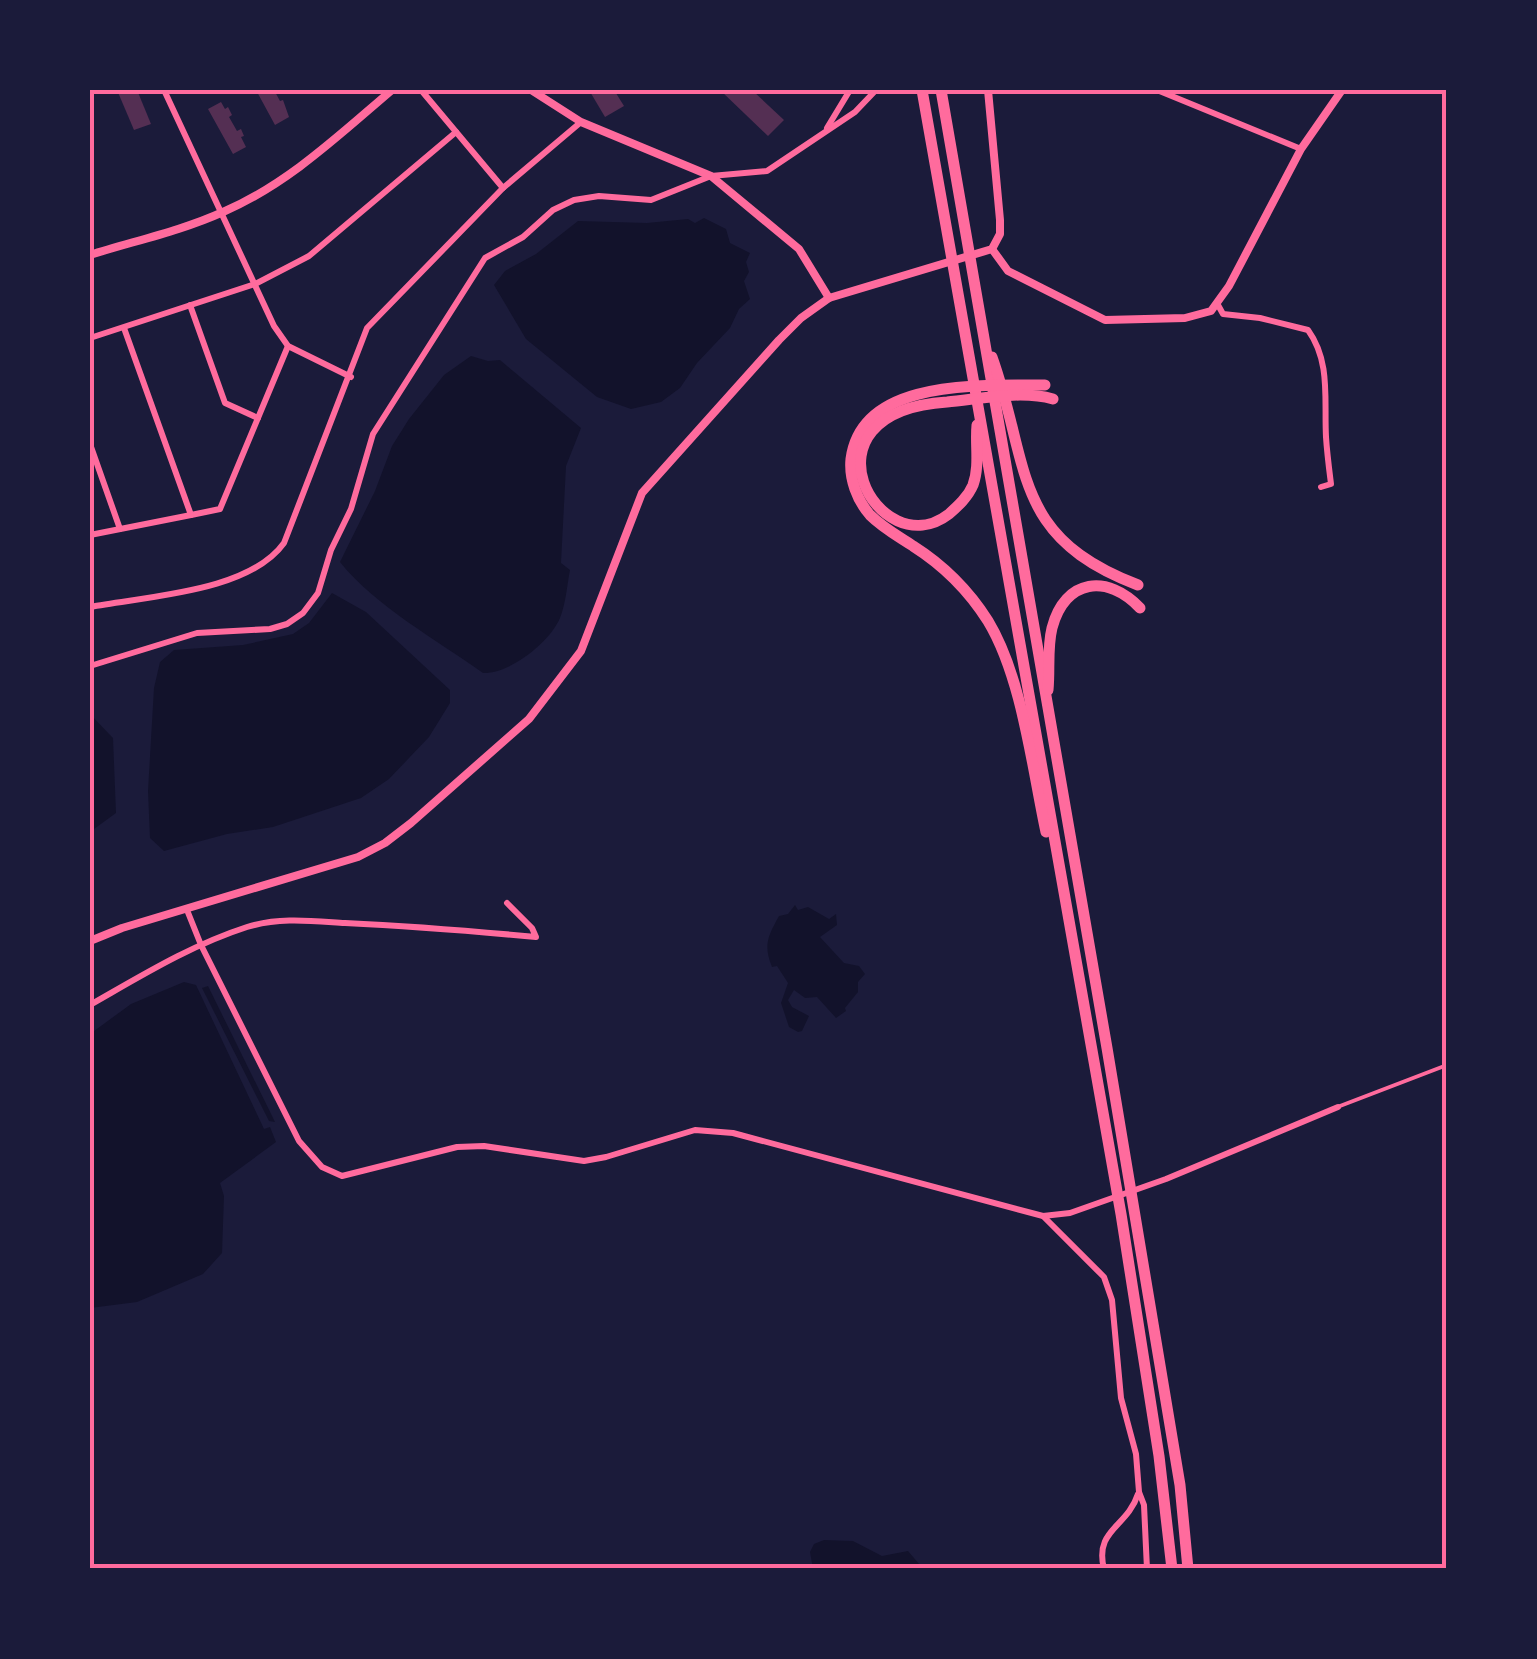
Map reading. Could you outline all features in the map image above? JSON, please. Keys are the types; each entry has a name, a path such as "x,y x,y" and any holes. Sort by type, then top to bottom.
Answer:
{"highway":[{"path":"922,90 1050,833"},
{"path":"941,90 1180,1485 1188,1569"},
{"path":"981,324 1024,478 1043,518 1054,534 1080,556 1111,575 1138,585"},
{"path":"1045,385 1016,391 894,400 879,410 859,434 853,449 852,483 862,506 873,518 948,572 971,597 1000,642 1010,669 1078,968 1159,1456 1172,1569"},
{"path":"1016,391 1053,399"},
{"path":"951,396 900,410 879,424 864,444 860,471 864,486 870,499 888,516 905,523 926,524 942,519 960,505 972,486 977,466 978,410"},
{"path":"1046,707 1053,624 1069,598 1080,588 1111,586 1127,594 1140,608"}],"street":[{"path":"164,90 274,326 288,346 350,376"},
{"path":"90,255 222,213 292,174 392,90"},
{"path":"421,90 504,188"},
{"path":"531,90 581,122 711,176 799,249 829,298"},
{"path":"824,134 850,90"},
{"path":"90,666 197,633 270,629 303,613 318,592 331,550 356,496 373,434 486,258 523,238 553,210 574,200 599,196 651,200 711,176 767,171 855,112 876,90"},
{"path":"90,941 358,857 384,843 468,776 530,719 581,651 642,493 750,370 802,318 829,298 992,249 1000,234 1000,220 988,90"},
{"path":"1157,90 1302,150"},
{"path":"992,249 1008,271 1105,320 1185,318 1210,312 1218,305 1302,150 1342,90"},
{"path":"90,607 237,580 274,557 284,543 367,328 504,188 581,122"},
{"path":"90,338 254,284 309,256 456,132"},
{"path":"1218,305 1223,314 1308,330 1318,344 1328,391 1326,433 1331,484 1321,487"},
{"path":"190,306 225,403 258,418"},
{"path":"124,328 191,515"},
{"path":"90,535 220,509 288,346"},
{"path":"90,444 120,529"},
{"path":"90,1005 201,945 248,927 299,919 536,937 507,903"},
{"path":"187,910 299,1142 307,1154 332,1174 342,1176 457,1147 484,1146 584,1160 695,1130 733,1134 1043,1216 1090,1206 1166,1180 1338,1107"},
{"path":"1043,1216 1104,1277 1112,1300 1122,1398 1144,1506 1147,1569"},
{"path":"1104,1569 1100,1552 1105,1539 1134,1508 1139,1492"}],"lane":[{"path":"1338,1107 1447,1065"}],"shaded area":[{"path":"704,218 726,229 730,243 750,253 746,262 749,272 744,281 750,299 680,388 661,402 631,409 597,397 526,339 494,285 505,271 536,254 578,221 647,223 688,219 695,223"},
{"path":"471,356 500,360 581,428 566,466 561,563 570,570 560,618 548,637 528,655 505,668 483,673 388,608 340,562 392,446 409,419 444,375"},
{"path":"332,593 366,612 450,690 450,703 429,737 389,779 361,798 273,827 227,834 164,851 150,838 148,791 154,688 160,662 174,650 243,645 293,634 309,623"},
{"path":"90,714 113,738 116,813 90,832"},
{"path":"795,905 798,910 808,907 829,919 836,914 837,925 820,937 844,963 859,966 865,974 846,1011 836,1018 817,997 805,998 794,990 788,1000 792,1007 809,1016 798,1032 789,1027 781,1003 788,983 777,966 772,967 767,946 779,916 788,914"},
{"path":"184,982 196,985 264,1129 270,1127 276,1142 220,1183 224,1196 222,1253 203,1274 137,1302 90,1308 90,1034 131,1004"},
{"path":"208,986 275,1122 269,1121 202,988"},
{"path":"824,1540 853,1541 882,1556 908,1551 920,1565 917,1569 813,1569 810,1552 814,1544"}],"building":[{"path":"117,90 137,90 151,124 134,130"},
{"path":"256,90 274,90 283,100 289,117 275,125"},
{"path":"589,90 614,90 624,106 605,117"},
{"path":"720,90 752,90 784,120 768,136"},
{"path":"221,102 244,136 241,137 246,147 233,154 208,109"}]}
